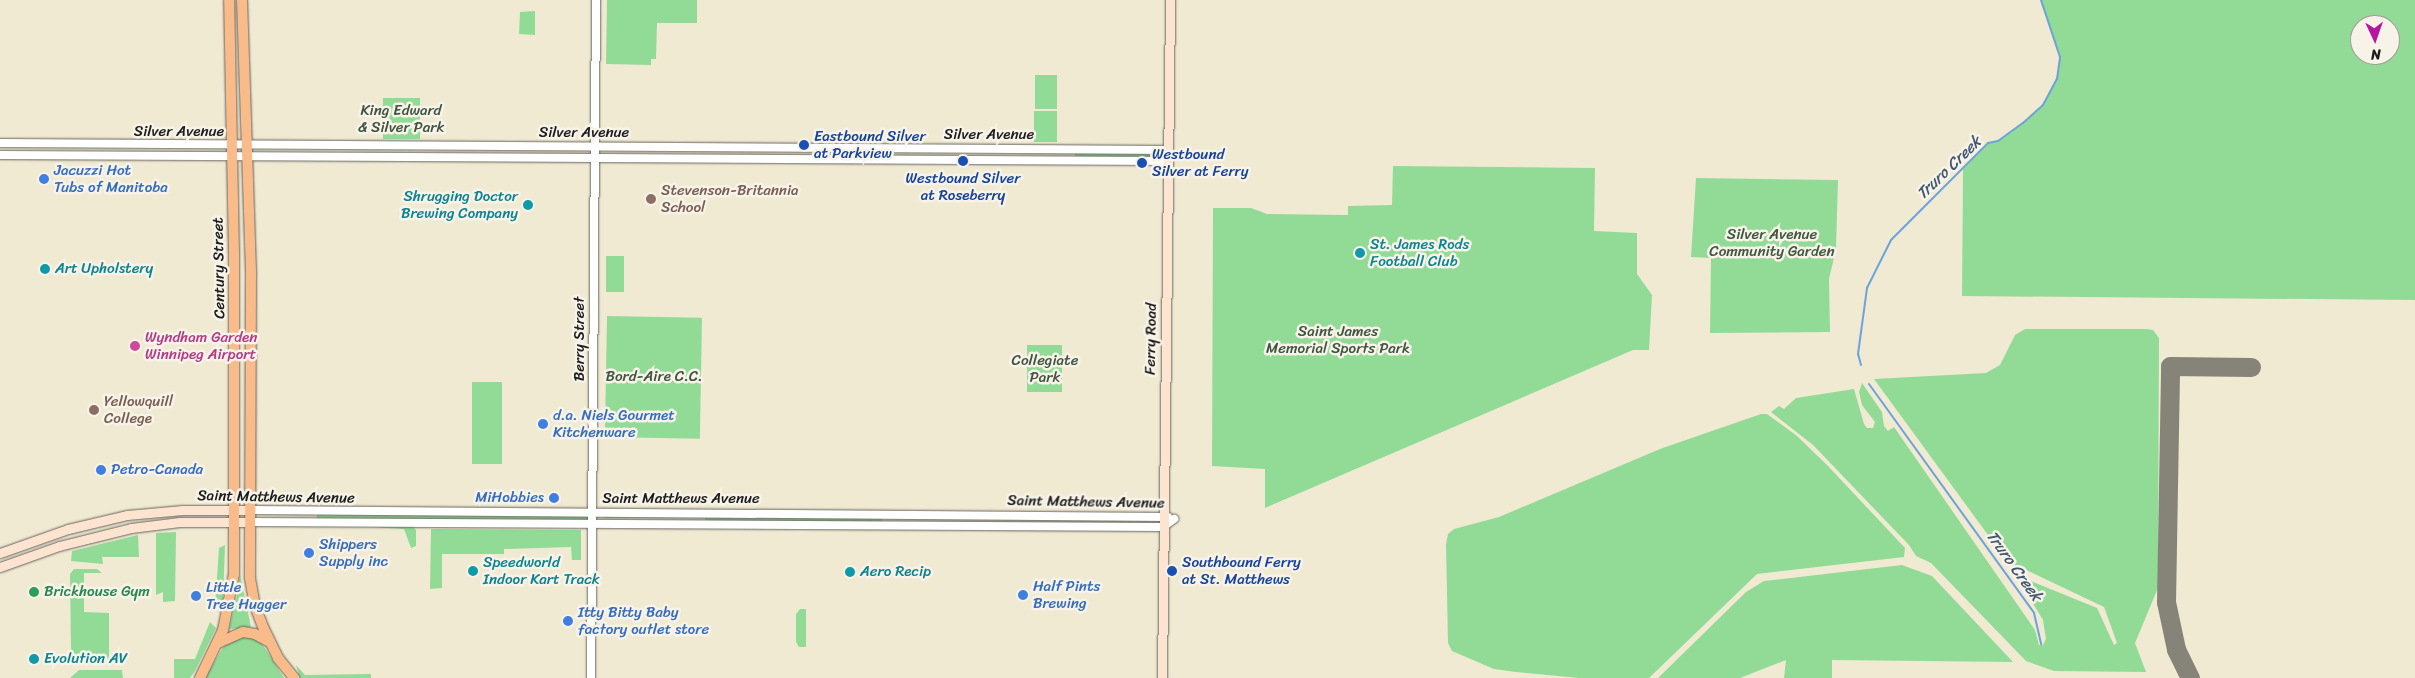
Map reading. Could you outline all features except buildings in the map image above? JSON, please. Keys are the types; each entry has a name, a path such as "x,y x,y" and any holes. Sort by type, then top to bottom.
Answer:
{"main road":[{"name":"Century Street","path":"200,678 218,643 233,586 234,510 229,0"},
{"name":"Century Street","path":"242,0 248,158 251,590 270,642 294,678"},
{"name":"Ferry Road","path":"1162,678 1170,0"},
{"name":"Saint Matthews Avenue","path":"0,553 68,529 127,515 163,510 250,510"},
{"name":"Saint Matthews Avenue","path":"0,567 119,530 163,524 250,522"},
{"path":"218,643 243,632 254,634 270,642"}],"street":[{"name":"Berry Street","path":"591,678 596,0"},
{"name":"Silver Avenue","path":"0,143 231,146 1167,150"},
{"name":"Silver Avenue","path":"0,155 231,158 1167,161"},
{"name":"Saint Matthews Avenue","path":"250,510 1163,516"},
{"name":"Saint Matthews Avenue","path":"250,522 1163,527"}],"green space":[{"path":"607,0 697,0 697,23 657,23 656,59 651,59 651,65 606,64"},
{"path":"2041,0 2415,0 2415,300 1962,296 1963,169 1988,143 1998,141 2022,124 2043,105 2057,79 2060,56"},
{"path":"535,11 535,35 519,34 520,12"},
{"path":"1035,75 1057,75 1057,109 1035,109"},
{"name":"King Edward & Silver Park","path":"383,98 420,98 420,139 383,139"},
{"path":"1034,111 1057,111 1057,142 1034,142"},
{"path":"1075,149 1167,151 1167,162 1075,160"},
{"name":"Saint James Memorial Sports Park","path":"1393,166 1595,168 1594,231 1637,233 1637,274 1652,295 1649,350 1633,350 1265,508 1265,469 1212,466 1213,208 1251,208 1267,214 1348,215 1348,206 1392,205"},
{"name":"Silver Avenue Community Garden","path":"1696,178 1838,180 1836,249 1829,279 1830,332 1710,333 1711,258 1691,257"},
{"path":"606,256 624,256 624,292 606,292"},
{"name":"Bord-Aire C.C.","path":"607,316 702,318 700,439 605,437"},
{"path":"2025,329 2146,329 2153,330 2159,338 2158,588 2135,643 2146,672 2054,671 2026,661 1931,563 1916,556 1909,545 1813,445 1771,412 1779,406 1784,409 1796,398 1854,389 1864,424 1867,428 1873,428 1875,422 1862,405 1859,392 1862,383 1882,412 1884,426 1888,431 1894,427 2035,630 2039,645 2043,645 2046,639 2043,620 2016,575 2097,608 2114,645 2117,643 2104,607 2007,561 1874,379 1986,373 2000,365 2015,335"},
{"name":"Collegiate Park","path":"1027,345 1062,345 1062,392 1027,392"},
{"path":"472,382 502,382 502,464 472,464"},
{"path":"1761,414 1767,414 1797,436 1828,466 1905,548 1904,557 1757,574 1649,678 1579,678 1494,669 1452,651 1448,643 1446,544 1448,534 1454,529 1499,517 1660,449"},
{"path":"317,511 592,511 592,522 317,522"},
{"path":"705,513 882,513 882,524 705,524"},
{"path":"602,516 693,516 694,517 605,518"},
{"path":"412,526 416,530 416,546 411,548 404,529 372,527"},
{"path":"431,529 581,530 581,560 572,560 571,547 504,549 504,554 442,554 442,588 430,589"},
{"path":"176,532 175,601 163,602 163,592 156,595 156,533"},
{"path":"138,535 139,557 102,557 103,564 71,561 72,551"},
{"path":"225,545 223,600 215,607 219,548"},
{"path":"1902,565 1932,576 2013,662 1832,660 1832,678 1784,678 1786,660 1740,678 1658,678 1746,592 1764,581"},
{"path":"74,569 97,569 102,573 84,573 84,612 109,613 109,659 78,659 71,653 70,574"},
{"path":"240,575 251,627 229,629 236,601"},
{"path":"800,609 806,609 806,647 799,647 796,642 796,614"},
{"path":"210,622 216,628 195,671 190,678 174,678 174,659 195,659"},
{"path":"247,635 261,642 284,678 205,678 225,644"},
{"path":"296,665 305,675 371,674 371,678 300,678"},
{"path":"79,670 122,670 123,678 70,678"}],"waterway":[{"name":"Truro Creek","path":"1861,365 1858,354 1867,288 1891,240 1988,143 1998,141 2023,123 2043,105 2057,79 2060,57 2041,0"},
{"name":"Truro Creek","path":"1869,384 2034,613 2041,644"}],"taxiway":[{"path":"2190,678 2176,649 2166,602 2170,366 2251,367"}],"place":[{"name":"Eastbound Silver at Parkview","path":"804,145"},
{"name":"Westbound Silver at Roseberry","path":"963,161"},
{"name":"Westbound Silver at Ferry","path":"1142,163"},
{"name":"Jacuzzi Hot Tubs of Manitoba","path":"44,179"},
{"name":"Stevenson-Britannia School","path":"651,199"},
{"name":"Shrugging Doctor Brewing Company","path":"528,205"},
{"name":"St. James Rods Football Club","path":"1360,253"},
{"name":"Art Upholstery","path":"45,269"},
{"name":"Wyndham Garden Winnipeg Airport","path":"135,346"},
{"name":"Yellowquill College","path":"94,410"},
{"name":"d.a. Niels Gourmet Kitchenware","path":"543,424"},
{"name":"Petro-Canada","path":"101,470"},
{"name":"MiHobbies","path":"554,498"},
{"name":"Shippers Supply inc","path":"309,553"},
{"name":"Speedworld Indoor Kart Track","path":"473,571"},
{"name":"Southbound Ferry at St. Matthews","path":"1172,571"},
{"name":"Aero Recip","path":"850,572"},
{"name":"Brickhouse Gym","path":"34,592"},
{"name":"Half Pints Brewing","path":"1023,595"},
{"name":"Little Tree Hugger","path":"196,596"},
{"name":"Itty Bitty Baby factory outlet store","path":"568,621"},
{"name":"Evolution AV","path":"34,659"}]}
